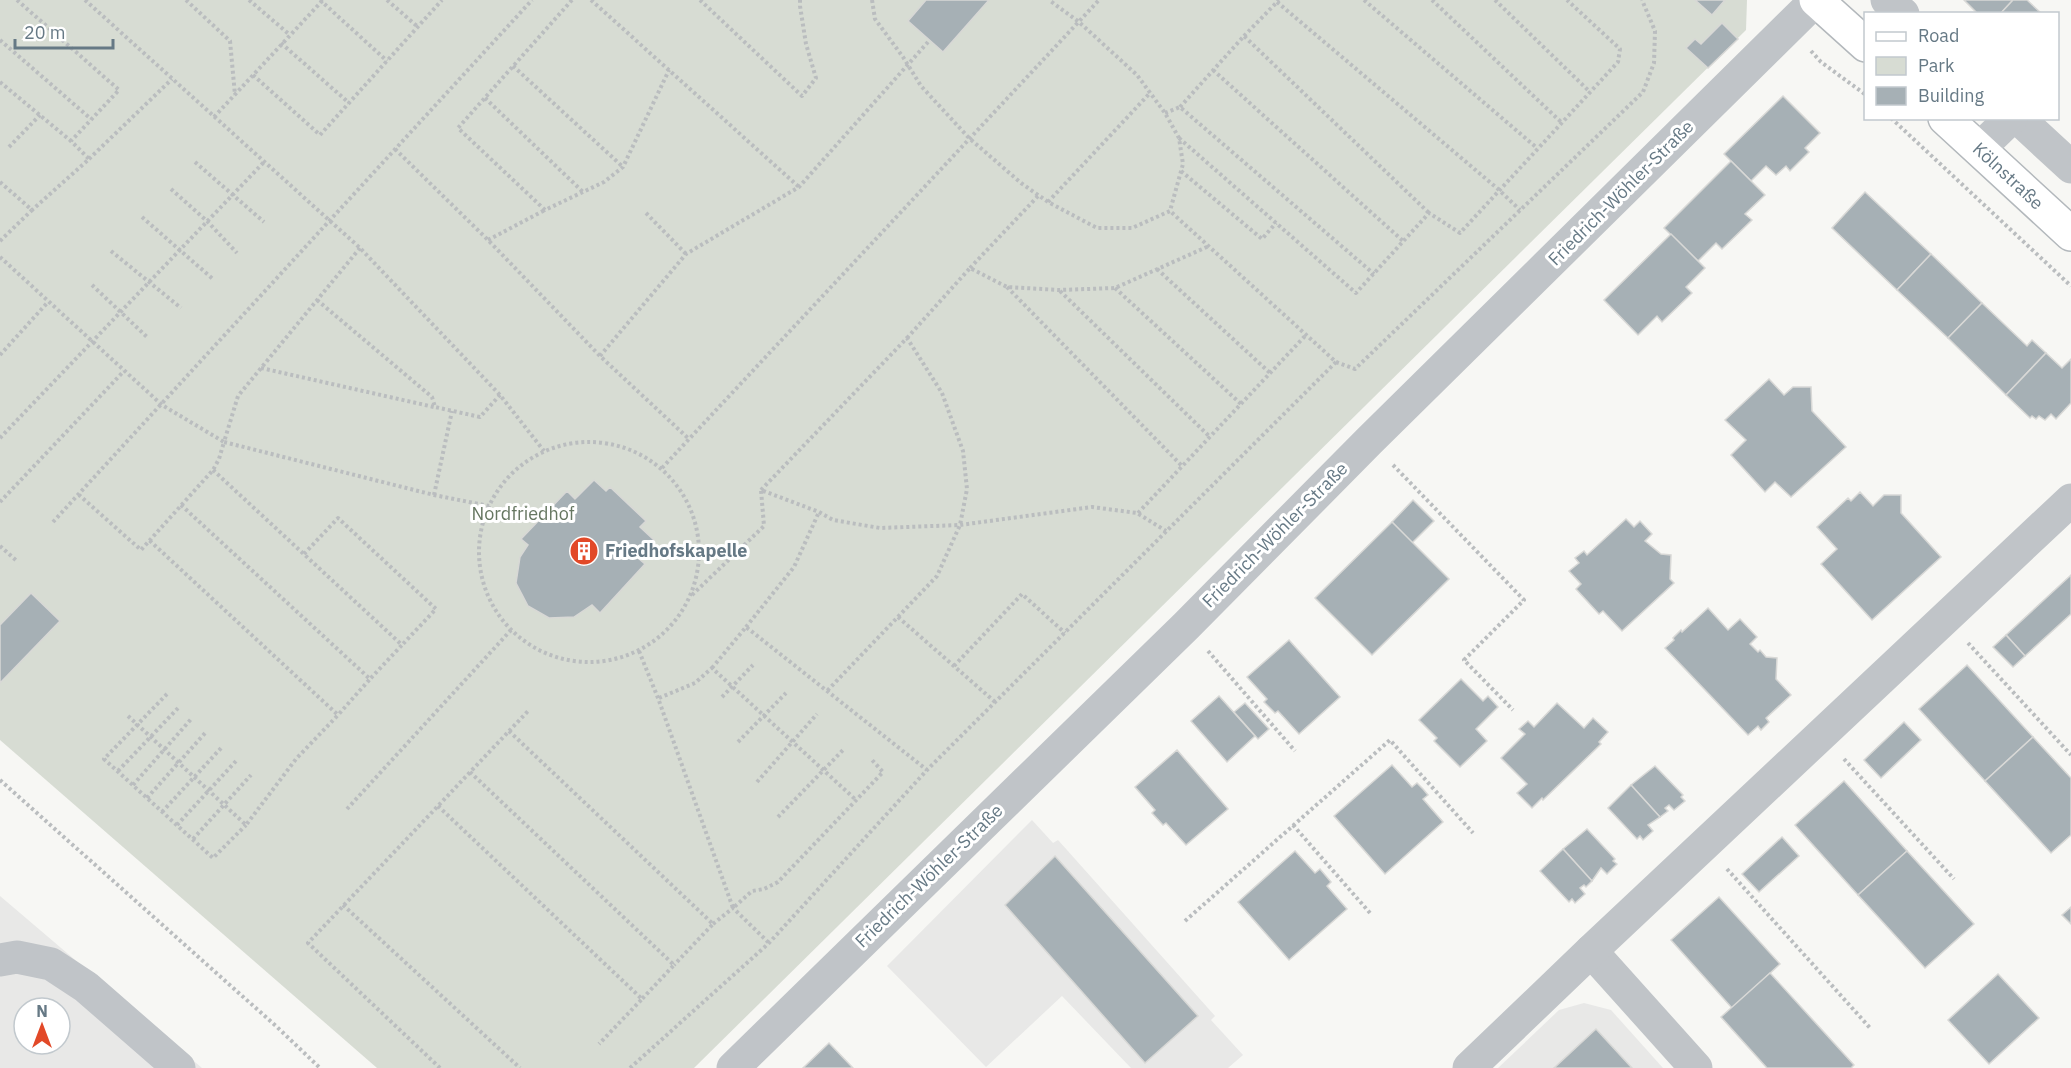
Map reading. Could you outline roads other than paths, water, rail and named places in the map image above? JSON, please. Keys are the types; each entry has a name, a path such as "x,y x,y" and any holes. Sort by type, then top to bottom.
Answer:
{"main road":[{"path":"1816,0 1864,43"},
{"name":"Kölnstraße","path":"1948,120 2071,234"}],"street":[{"name":"Friedrich-Wöhler-Straße","path":"733,1068 1186,626 1369,441 1816,0"},
{"path":"1887,0 1901,12"},
{"path":"1979,149 2009,120"},
{"path":"2020,120 2071,167"},
{"path":"1469,1068 2071,500"},
{"path":"1591,951 1696,1068"},
{"path":"0,960 17,957 51,964 86,987 179,1068"}],"place":[{"name":"Friedhofskapelle","path":"584,551"}],"park label":[{"name":"Nordfriedhof","path":"523,514"}]}
